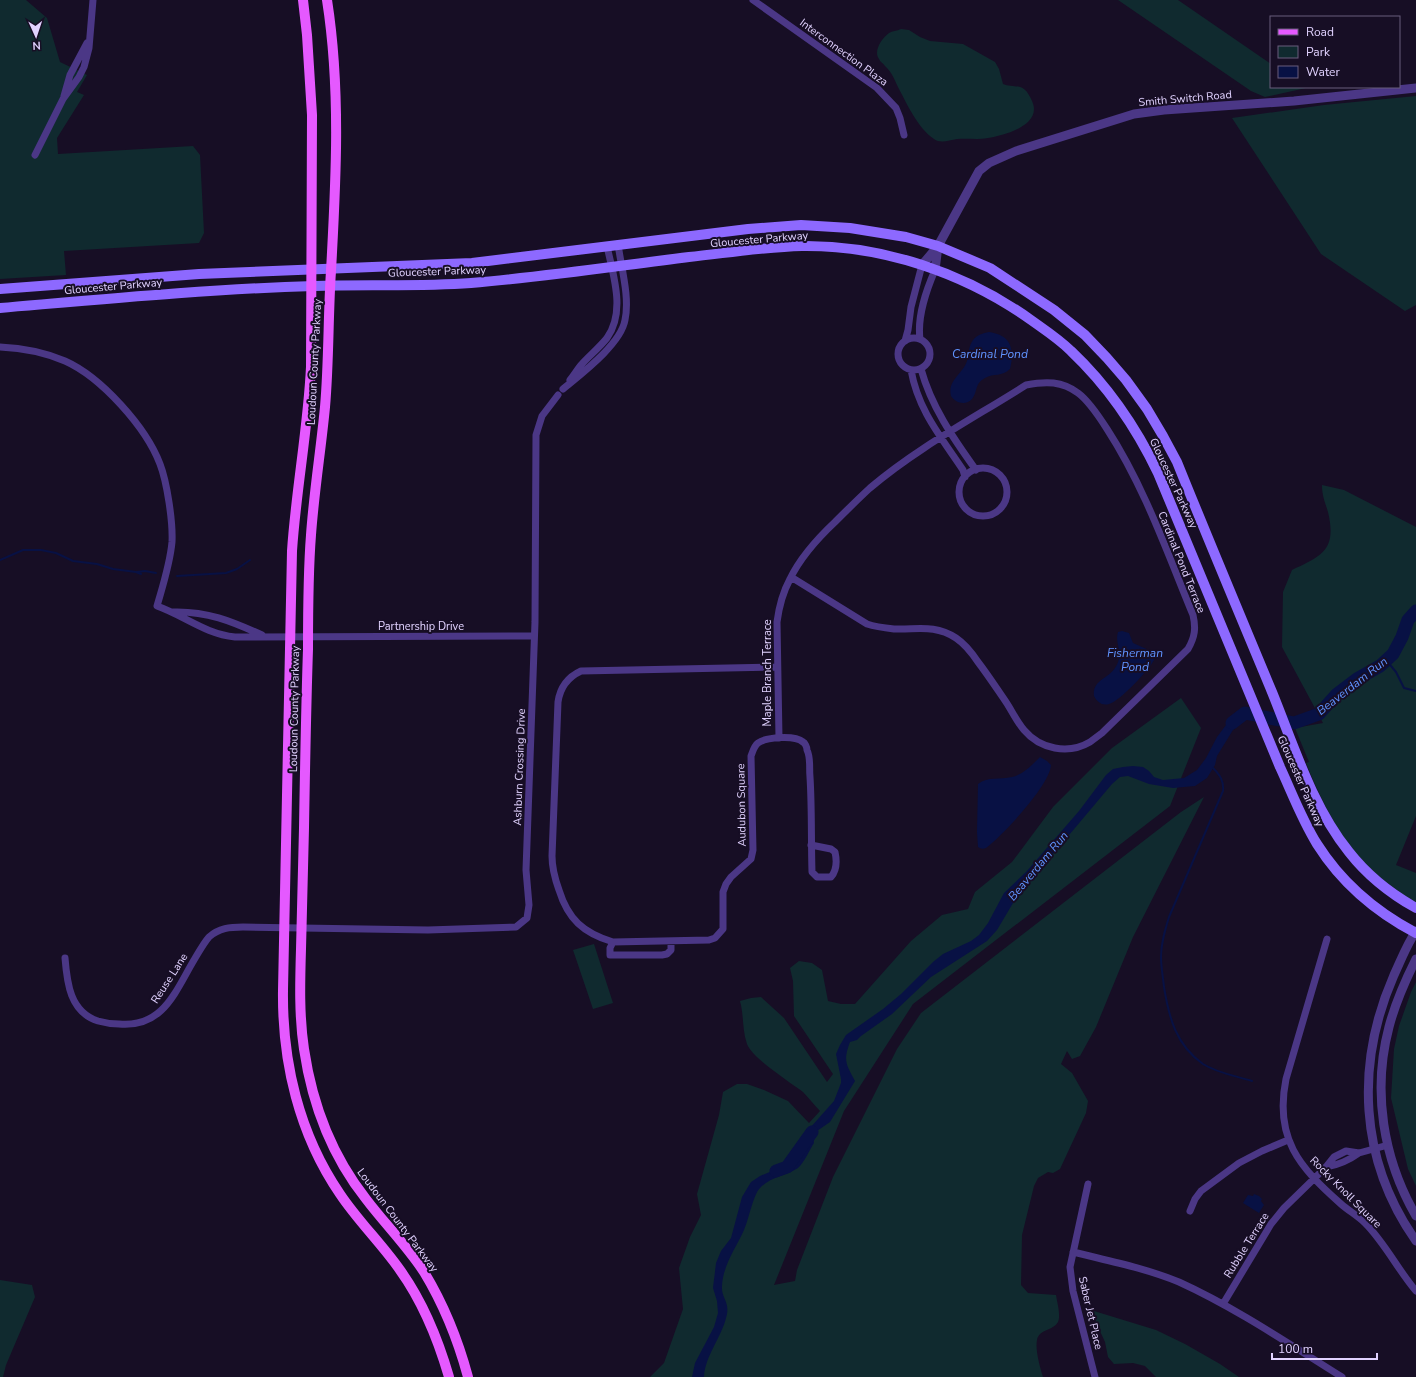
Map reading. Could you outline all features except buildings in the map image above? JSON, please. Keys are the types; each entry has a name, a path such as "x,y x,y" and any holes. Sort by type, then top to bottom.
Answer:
{"main road":[{"name":"Loudoun County Parkway","path":"302,0 307,35 312,115 312,286 310,388 294,525 290,637 282,1008 284,1038 291,1080 305,1127 317,1155 338,1193 400,1270 415,1294 437,1339 449,1377"},
{"name":"Loudoun County Parkway","path":"327,0 334,60 337,125 327,387 311,533 308,594 300,995 302,1034 313,1094 321,1117 339,1158 359,1190 410,1253 427,1278 446,1312 458,1343 468,1377"},
{"name":"Gloucester Parkway","path":"0,289 199,274 472,262 748,229 808,225 850,228 906,237 938,246 990,268 1054,310 1085,335 1126,380 1147,409 1177,462 1300,761 1327,820 1349,852 1378,882 1416,908"},
{"name":"Gloucester Parkway","path":"0,308 186,292 330,285 444,285 497,281 733,252 802,246 825,247 890,256 922,265 967,282 998,298 1070,349 1117,403 1146,449 1158,473 1280,767 1317,844 1340,875 1368,902 1385,915 1416,932"}],"street":[{"path":"35,155 63,99 70,75 90,36 93,0"},
{"name":"Interconnection Plaza","path":"753,0 877,88 896,108 904,136"},
{"name":"Smith Switch Road","path":"922,265 938,246 979,171 989,162 1016,151 1122,118 1152,111 1294,101 1416,88"},
{"path":"612,245 627,308 623,327 616,339 590,367 563,390 581,365 606,339 614,325 617,309 616,266 612,245"},
{"name":"Smith Switch Road","path":"935,270 938,246"},
{"path":"905,341 911,307 922,265"},
{"path":"920,339 919,327 921,314 926,294 935,270"},
{"path":"912,338 920,339 928,347 930,354 929,361 921,369 910,370 902,365 898,358 897,354 899,347 905,341 912,338"},
{"name":"Partnership Drive","path":"0,347 19,348 42,353 65,361 83,371 125,408 149,442 160,464 171,524 172,540 170,555 157,606 213,633 235,637 534,636"},
{"path":"921,369 932,400 950,432 976,470"},
{"path":"910,370 918,397 927,417 963,470 965,477"},
{"name":"Cardinal Pond Terrace","path":"790,577 868,624 880,628 932,629 947,633 957,638 968,648 1023,730 1042,745 1057,749 1081,746 1102,732 1188,649 1195,633 1193,615 1134,476 1122,452 1100,418 1080,394 1062,384 1051,382 1026,384 941,438"},
{"name":"Ashburn Crossing Drive","path":"301,928 428,930 516,927 527,918 530,905 526,870 534,636 536,435 542,416 558,395"},
{"name":"Maple Branch Terrace","path":"779,738 777,622 781,603 790,577 821,536 870,488 941,438"},
{"path":"983,468 996,473 1002,478 1007,491 1003,505 992,514 985,516 978,516 965,509 959,496 959,489 965,477 976,470 983,468"},
{"path":"172,612 187,611 216,616 264,636"},
{"path":"671,941 671,950 667,954 610,956 610,948 613,942 592,934 583,928 572,917 562,901 552,862 559,694 566,682 574,674 581,671 777,667"},
{"name":"Audubon Square","path":"613,942 709,940 715,938 723,929 723,892 726,884 731,877 751,860 753,850 751,756 757,743 763,740 788,738 802,741 807,748 809,755 811,845 812,872 817,877 831,877 835,873 835,852 830,849 811,845"},
{"name":"Reuse Lane","path":"65,958 71,993 76,1005 81,1011 99,1022 123,1025 134,1024 154,1018 164,1008 204,942 214,933 220,930 235,927 301,928"},
{"path":"1416,932 1409,942 1388,988 1376,1024 1369,1068 1368,1096 1375,1149 1390,1195 1416,1241"},
{"name":"Rocky Knoll Square","path":"1327,938 1285,1085 1282,1111 1288,1140 1298,1159 1314,1178 1341,1204 1365,1223 1416,1291"},
{"path":"1416,959 1394,1010 1385,1046 1381,1096 1388,1145 1399,1183 1416,1216"},
{"path":"1190,1211 1195,1199 1201,1191 1239,1163 1288,1140"},
{"name":"Rubble Terrace","path":"1223,1304 1271,1224 1284,1208 1326,1167 1334,1157 1346,1151 1359,1153 1388,1145"},
{"name":"Saber Jet Place","path":"1088,1184 1070,1267 1072,1283 1095,1377"},
{"path":"1073,1252 1134,1267 1179,1282 1223,1304 1342,1377"}],"green space":[{"path":"0,0 26,0 47,18 60,62 87,75 77,92 84,95 57,138 58,154 193,146 200,155 204,233 199,243 64,251 66,275 0,279"},
{"path":"1118,0 1178,0 1270,63 1270,88 1306,88 1265,97 1251,91"},
{"path":"901,29 909,30 930,41 963,44 995,62 999,69 1003,84 1017,86 1028,93 1034,109 1032,116 1020,127 995,137 942,141 934,139 918,123 891,74 877,56 879,45 886,35 890,32"},
{"path":"1416,96 1416,305 1405,311 1321,254 1232,118 1324,105"},
{"path":"1322,485 1344,490 1416,527 1416,816 1396,865 1416,873 1416,902 1377,875 1363,861 1340,832 1330,816 1306,763 1309,762 1295,728 1323,723 1282,647 1283,592 1292,570 1319,556 1325,550 1330,535 1328,512 1323,496"},
{"path":"1181,698 1201,728 1170,806 913,1004 844,1111 774,1285 795,1281 797,1270 833,1177 897,1049 921,1013 1181,812 1204,797 1133,937 1096,1027 1080,1056 1072,1059 1067,1051 1061,1064 1072,1073 1088,1101 1086,1113 1060,1169 1053,1173 1048,1172 1038,1178 1034,1186 1022,1235 1021,1285 1028,1293 1056,1295 1058,1308 1058,1322 1053,1327 1040,1334 1037,1340 1037,1353 1043,1377 650,1377 664,1363 683,1309 679,1268 690,1237 701,1215 697,1194 719,1115 723,1092 737,1084 747,1084 764,1090 788,1101 809,1123 820,1111 803,1092 763,1063 750,1050 745,1039 740,1001 761,997 784,1018 827,1082 833,1074 794,1016 793,981 790,968 799,961 812,963 822,970 828,1001 841,1004 855,1004 911,941 942,915 968,909 975,892 1012,862 1053,807 1112,748"},
{"path":"594,944 613,1003 593,1009 573,950"},
{"path":"1416,982 1416,1186 1408,1169 1391,1098 1394,1049 1399,1026"},
{"path":"0,1280 32,1285 35,1297 6,1365 3,1377 0,1377"},
{"path":"1094,1311 1156,1330 1185,1344 1239,1377 1156,1377 1145,1366 1133,1363 1114,1364 1108,1357 1105,1342 1093,1316"}],"water":[{"name":"Cardinal Pond","path":"989,332 1002,336 1010,344 1012,355 1010,369 1004,373 985,378 979,383 974,396 970,401 964,403 958,402 951,396 950,390 953,381 965,366 970,345 973,340 980,334"},
{"name":"Fisherman Pond","path":"1122,631 1129,633 1133,643 1151,651 1154,660 1140,678 1120,698 1109,704 1102,704 1098,702 1094,696 1095,686 1112,672 1118,663 1119,653 1117,636 1118,632"},
{"path":"1242,710 1245,713 1245,720 1233,730 1217,756 1215,765 1207,778 1195,786 1173,788 1149,784 1128,776 1120,777 1112,784 1016,898 997,930 987,941 931,977 892,1014 857,1040 850,1042 846,1062 855,1081 830,1122 817,1131 813,1137 814,1143 800,1166 793,1171 768,1181 758,1191 753,1201 744,1230 730,1257 723,1278 722,1290 727,1304 727,1313 724,1325 710,1354 704,1377 692,1377 695,1363 714,1327 718,1313 717,1301 713,1288 716,1263 721,1251 731,1238 742,1197 751,1182 760,1176 784,1166 792,1160 810,1128 834,1101 841,1083 836,1054 846,1035 883,1009 901,994 943,954 971,941 979,935 988,923 1004,893 1026,872 1079,811 1106,775 1113,769 1133,766 1143,767 1154,777 1163,780 1184,778 1197,770 1226,725"},
{"path":"1040,757 1051,765 1049,774 1043,785 1014,821 994,842 986,848 982,849 978,847 978,784 986,780 1016,776 1028,769"},
{"path":"1254,1194 1262,1199 1261,1201 1264,1205 1259,1213 1243,1203 1248,1195 1253,1196"}],"waterway":[{"path":"0,560 23,550 41,550 56,553 73,561 97,564 113,569 141,574"},
{"path":"177,576 226,573 237,569 250,560"},
{"path":"137,572 145,571 156,573"},
{"name":"Beaverdam Run","path":"1232,723 1245,713 1294,723 1319,714 1336,695 1357,679 1380,666 1393,654 1402,637 1408,620 1416,611"},
{"path":"1386,660 1396,672 1404,688 1416,691"},
{"path":"1213,768 1221,778 1223,791 1169,917 1162,947 1162,972 1171,1020 1186,1048 1194,1057 1208,1067 1252,1081"},
{"name":"Beaverdam Run","path":"776,1171 787,1167 812,1132"}]}
